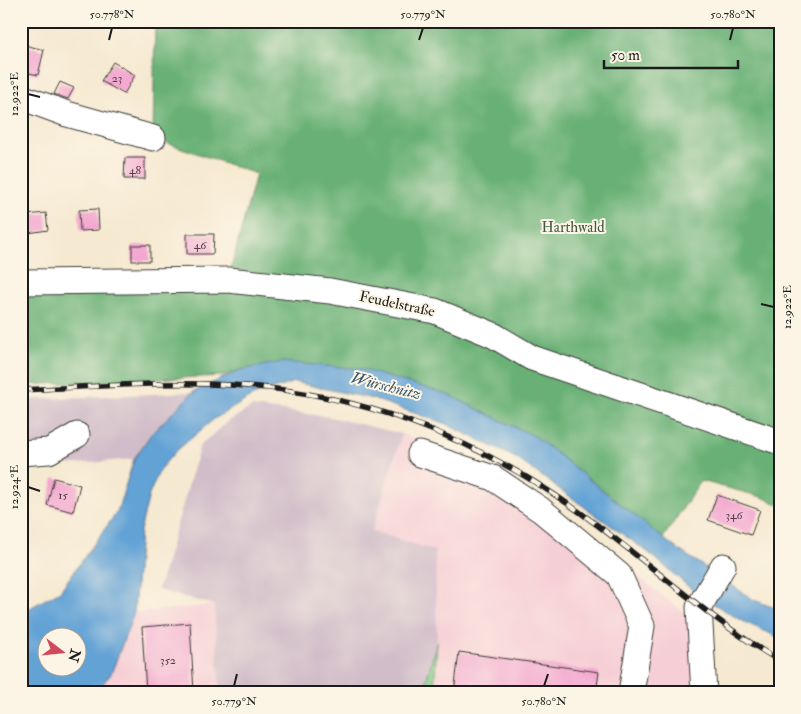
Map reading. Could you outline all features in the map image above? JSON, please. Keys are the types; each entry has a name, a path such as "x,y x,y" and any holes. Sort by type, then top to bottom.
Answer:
{"street":[{"path":"21,97 67,114 153,138"},
{"name":"Feudelstraße","path":"21,282 228,280 330,290 435,310 493,335 532,358 780,442"},
{"path":"21,453 49,451 77,435"},
{"path":"420,454 493,478 541,510 618,575 642,626 631,693"},
{"path":"704,693 699,618 702,598 723,566"}],"shaded area":[{"path":"193,392 151,434 134,459 21,469 21,400"},
{"path":"252,407 330,417 402,434 372,531 435,551 437,641 423,693 220,693 214,605 158,590 200,445 229,421"},
{"path":"402,434 536,497 695,621 697,693 434,693 437,641 372,531"},
{"path":"214,605 220,693 95,693 111,674 134,613"}],"green space":[{"name":"Harthwald","path":"218,21 780,21 780,505 762,497 701,481 663,538 536,437 446,394 240,370 223,376 21,385 21,282 228,280 256,174 153,138 155,22 204,25"},
{"path":"437,641 434,693 423,693"}],"water":[{"name":"Würschnitz","path":"282,362 361,369 446,394 536,437 673,546 754,600 780,610 780,638 742,621 696,593 649,553 516,458 444,423 373,399 294,382 253,396 214,419 175,452 160,469 149,495 140,531 134,613 111,674 95,693 21,693 21,613 60,591 117,512 134,459 151,434 193,392 240,370"}],"building":[{"path":"21,44 44,50 38,75 21,71"},
{"path":"113,62 135,75 124,94 101,81"},
{"path":"60,82 74,88 68,99 54,94"},
{"path":"125,158 145,158 145,179 124,179"},
{"path":"98,209 99,230 80,231 79,210"},
{"path":"46,213 48,230 28,233 26,215"},
{"path":"187,234 214,234 213,254 187,254"},
{"path":"132,245 150,245 150,261 132,261"},
{"path":"54,478 80,485 73,512 47,505"},
{"path":"717,495 760,510 751,535 708,520"},
{"path":"190,623 194,693 146,693 142,627"},
{"path":"459,652 599,672 596,693 454,693"}],"railway":[{"path":"21,390 152,384 231,385 277,389 322,397 366,407 410,422 493,458 533,481 597,525 725,625 780,661"}]}
